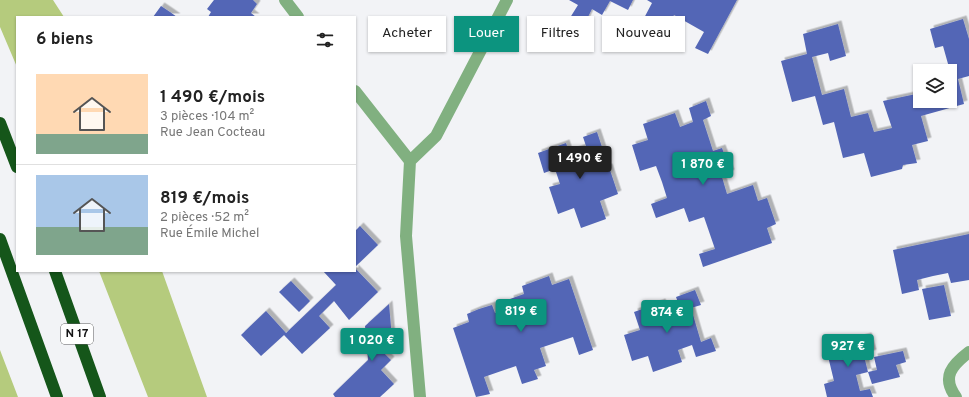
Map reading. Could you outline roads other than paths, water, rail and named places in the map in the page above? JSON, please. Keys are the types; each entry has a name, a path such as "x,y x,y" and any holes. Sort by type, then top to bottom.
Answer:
{"highway":[{"path":"0,123 16,164"},
{"path":"0,239 57,397"},
{"name":"N 17","path":"55,272 100,397"}],"street":[{"path":"285,0 297,16"},
{"path":"410,162 436,136 507,0"},
{"path":"356,92 410,162 406,236 420,397"},
{"path":"956,397 950,389 949,375 955,363 969,352"}]}
